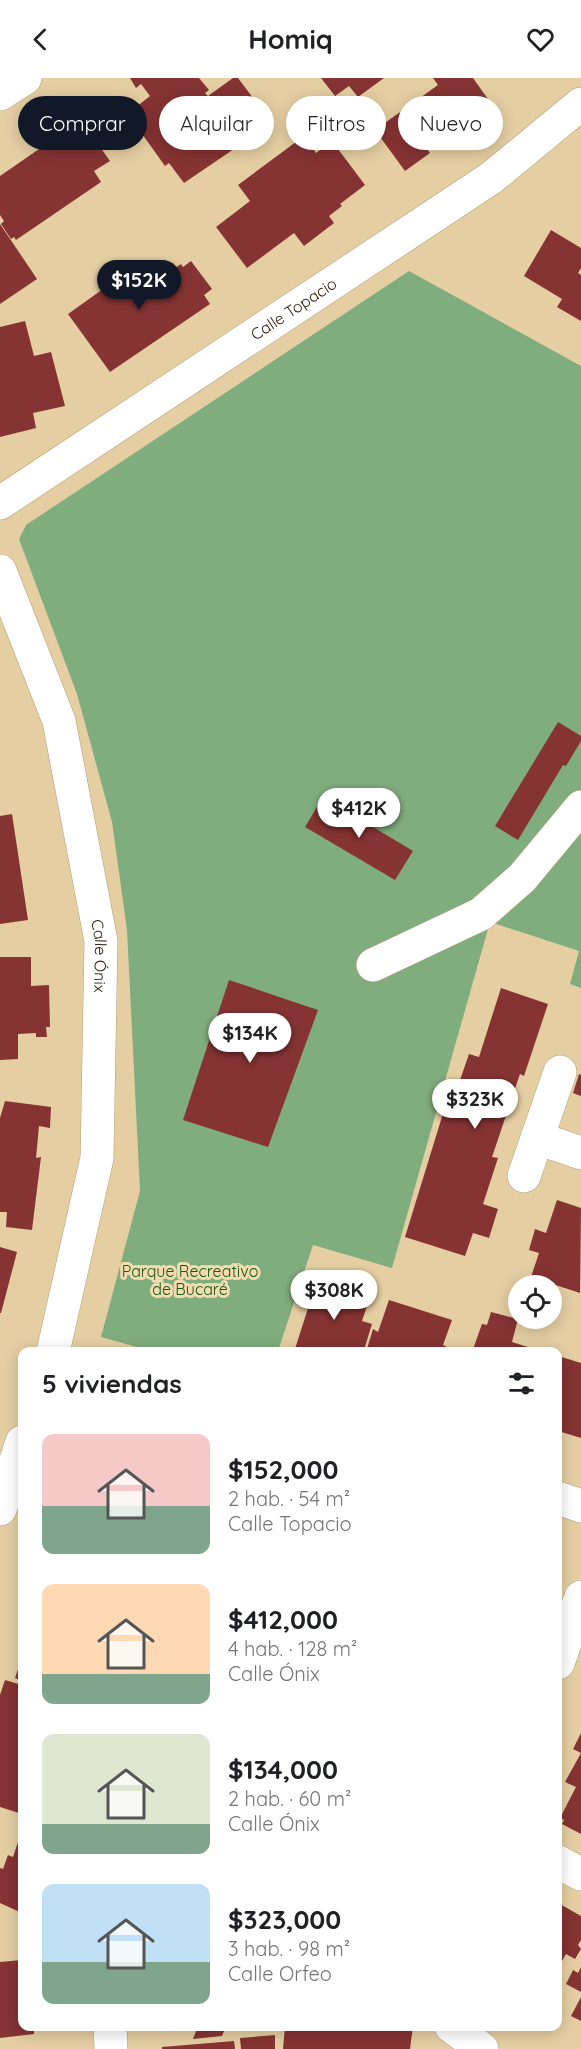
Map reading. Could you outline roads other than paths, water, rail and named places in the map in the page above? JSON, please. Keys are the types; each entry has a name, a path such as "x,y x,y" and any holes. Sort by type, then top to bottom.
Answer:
{"street":[{"path":"0,94 24,78"},
{"name":"Calle Topacio","path":"0,503 491,178 581,104"},
{"name":"Calle Ónix","path":"0,571 59,722 100,941 97,1158 61,1347"},
{"path":"372,965 481,914 522,878 581,807"},
{"path":"524,1176 560,1072"},
{"path":"537,1138 581,1153"},
{"path":"0,1509 18,1454"},
{"path":"562,1499 581,1506"},
{"path":"562,1652 581,1597"},
{"path":"562,1864 581,1874"},
{"path":"111,2031 111,2049"},
{"path":"458,2031 482,2049"}],"park label":[{"name":"Parque Recreativo de Bucaré","path":"190,1280"}]}
